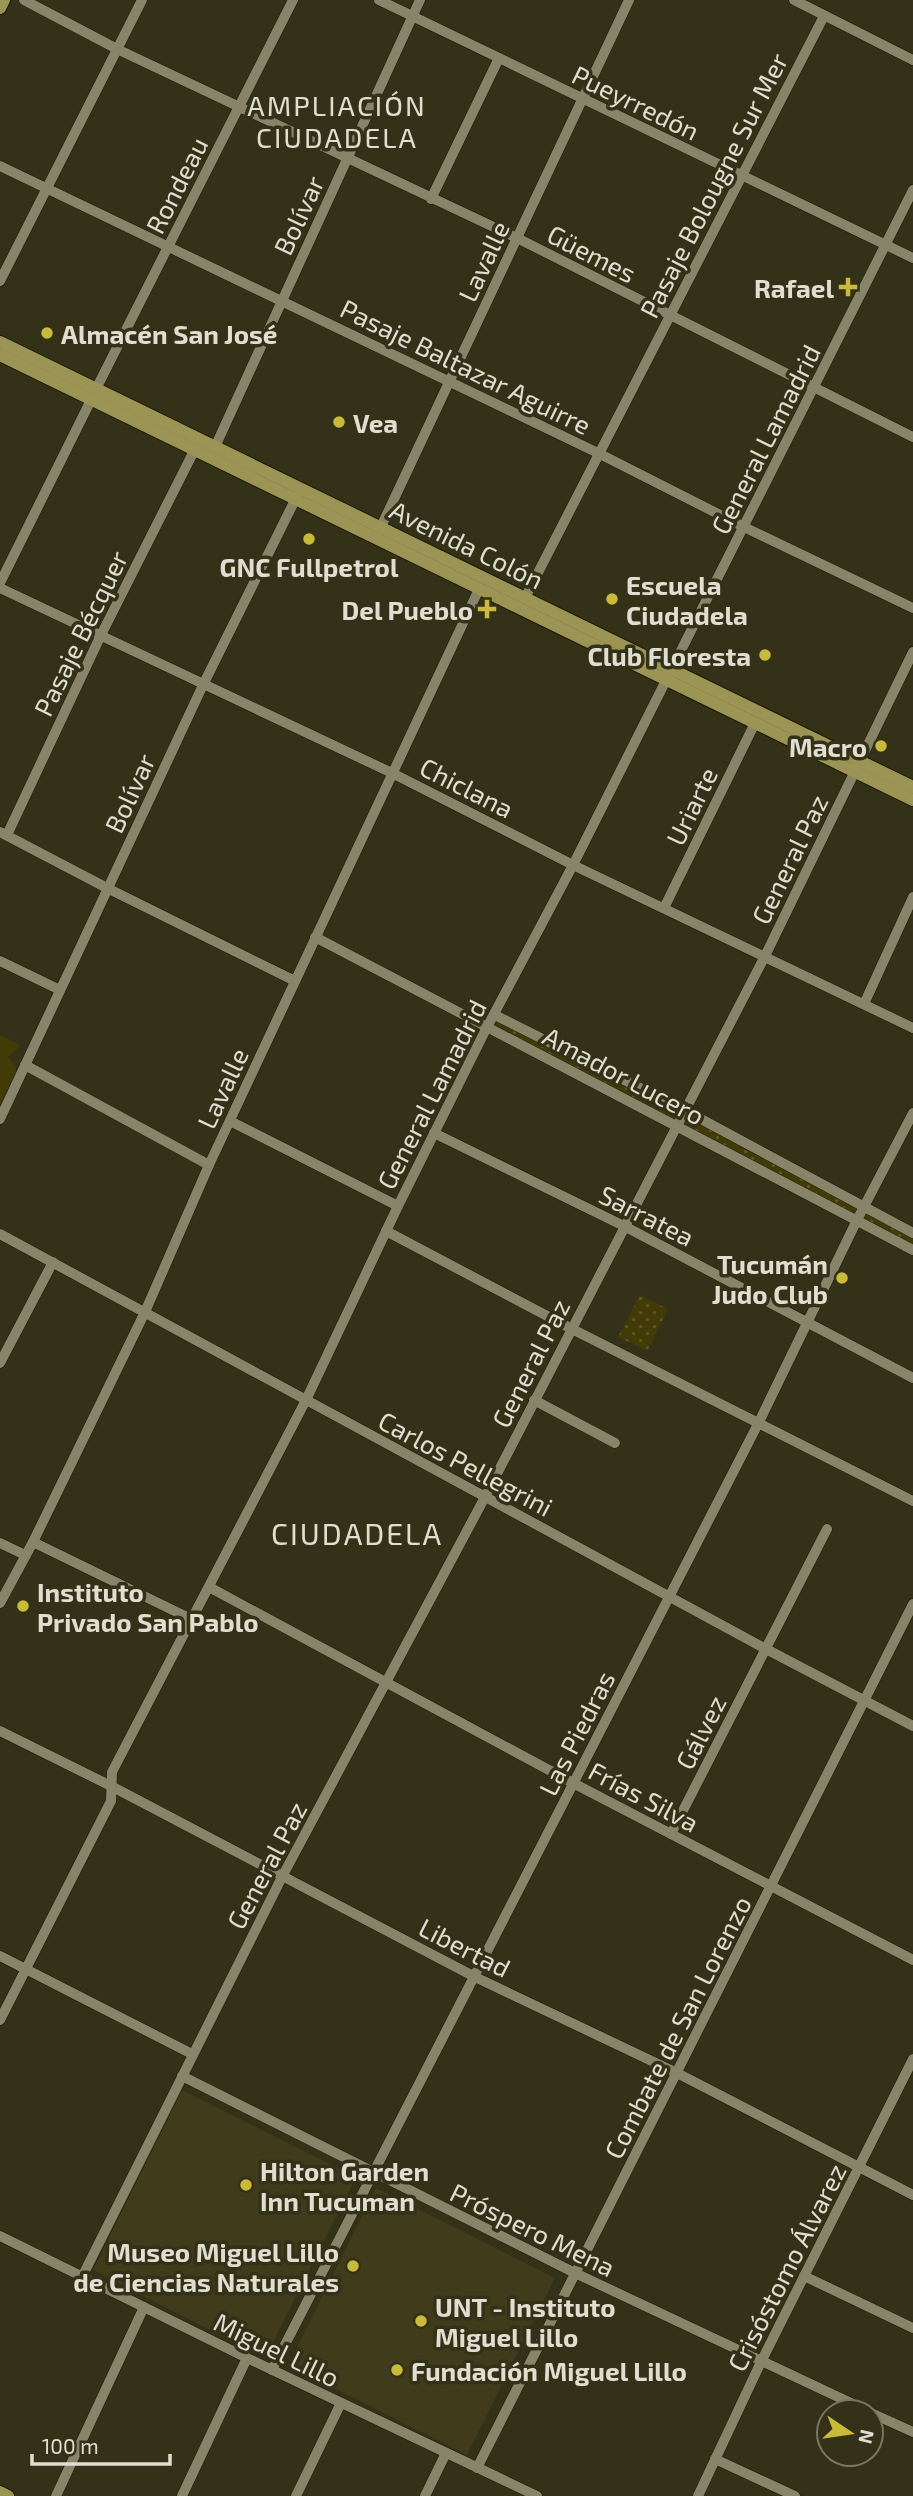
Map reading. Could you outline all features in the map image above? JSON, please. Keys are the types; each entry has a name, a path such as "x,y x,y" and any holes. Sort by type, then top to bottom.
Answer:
{"main road":[{"path":"0,8 4,0"},
{"name":"Avenida Colón","path":"0,342 194,451 381,526 525,598 755,723 913,787"},
{"name":"Avenida Colón","path":"0,355 215,447 375,540 668,674 857,766 913,800"},
{"path":"0,2493 8,2496"}],"street":[{"name":"Güemes","path":"24,0 119,50 517,238 913,437"},
{"path":"0,281 142,0"},
{"name":"Rondeau","path":"0,586 293,0"},
{"name":"Pueyrredón","path":"379,0 913,258"},
{"name":"Bolívar","path":"215,447 420,0"},
{"name":"Lavalle","path":"375,540 629,0"},
{"path":"794,0 913,60"},
{"name":"Pasaje Bolougne Sur Mer","path":"525,598 824,16"},
{"path":"431,199 499,58"},
{"name":"Pasaje Baltazar Aguirre","path":"0,166 169,245 913,608"},
{"name":"General Lamadrid","path":"0,2020 111,1801 112,1772 306,1400 434,1133 573,865 913,190"},
{"name":"Pasaje Bécquer","path":"4,834 194,451"},
{"name":"Bolívar","path":"0,1119 203,685 298,494"},
{"name":"Chiclana","path":"0,586 100,637 392,773 573,865 913,1028"},
{"name":"Lavalle","path":"0,1603 33,1542 145,1312 209,1166 479,589"},
{"name":"General Paz","path":"82,2277 283,1875 485,1497 765,956 913,653"},
{"name":"Uriarte","path":"664,908 755,723"},
{"path":"4,834 295,981"},
{"path":"864,1004 913,897"},
{"name":"Amador Lucero","path":"315,937 913,1250"},
{"path":"0,961 60,990"},
{"name":"Amador Lucero","path":"495,1015 685,1111 913,1233"},
{"path":"25,1065 209,1166"},
{"name":"Las Piedras","path":"272,2370 759,1422 806,1322 913,1113"},
{"path":"230,1121 398,1206"},
{"name":"Sarratea","path":"434,1133 624,1226 913,1378"},
{"path":"386,1231 572,1329 913,1501"},
{"name":"Carlos Pellegrini","path":"0,1234 766,1650 913,1726"},
{"path":"0,1363 53,1262"},
{"path":"534,1400 614,1443"},
{"name":"Gálvez","path":"671,1834 827,1529"},
{"path":"33,1542 191,1619"},
{"path":"0,1543 25,1555"},
{"name":"Frías Silva","path":"209,1587 573,1783 913,1960"},
{"name":"Combate de San Lorenzo","path":"477,2468 913,1604"},
{"name":"Libertad","path":"0,1731 283,1875 475,1977 677,2073 913,2195"},
{"path":"0,1956 192,2054"},
{"name":"Crisóstomo Álvarez","path":"698,2496 804,2276 910,2074 913,2059"},
{"name":"Próspero Mena","path":"182,2076 575,2273 839,2398"},
{"name":"Miguel Lillo","path":"0,2236 533,2495"},
{"path":"804,2276 913,2329"},
{"path":"56,2496 145,2307"},
{"path":"183,2496 247,2358"},
{"path":"296,2496 341,2403"},
{"name":"Próspero Mena","path":"885,2419 913,2432"},
{"path":"425,2496 446,2454"},
{"path":"715,2459 794,2496"}],"shaded area":[{"path":"498,1020 680,1112 676,1120 494,1026"},
{"path":"0,1035 21,1046 8,1057 16,1066 16,1074 0,1104"},
{"path":"687,1116 859,1209 855,1215 682,1125"},
{"path":"867,1213 913,1238 913,1246 863,1218"},
{"path":"640,1295 668,1309 647,1351 618,1337"},
{"path":"182,2090 356,2177 265,2358 93,2270"},
{"name":"UNT - Instituto Miguel Lillo","path":"376,2188 555,2278 467,2455 288,2365"}],"place":[{"name":"Rafael","path":"848,287"},
{"name":"Almacén San José","path":"47,333"},
{"name":"Vea","path":"339,422"},
{"name":"GNC Fullpetrol","path":"309,539"},
{"name":"Escuela Ciudadela","path":"612,599"},
{"name":"Del Pueblo","path":"487,609"},
{"name":"Club Floresta","path":"765,655"},
{"name":"Macro","path":"881,746"},
{"name":"Tucumán Judo Club","path":"842,1278"},
{"name":"Instituto Privado San Pablo","path":"23,1606"},
{"name":"Hilton Garden Inn Tucuman","path":"246,2185"},
{"name":"Museo Miguel Lillo de Ciencias Naturales","path":"353,2266"},
{"name":"UNT - Instituto Miguel Lillo","path":"421,2321"},
{"name":"Fundación Miguel Lillo","path":"397,2370"}],"district":[{"name":"AMPLIACIÓN CIUDADELA","path":"337,121"},
{"name":"CIUDADELA","path":"357,1533"}]}
